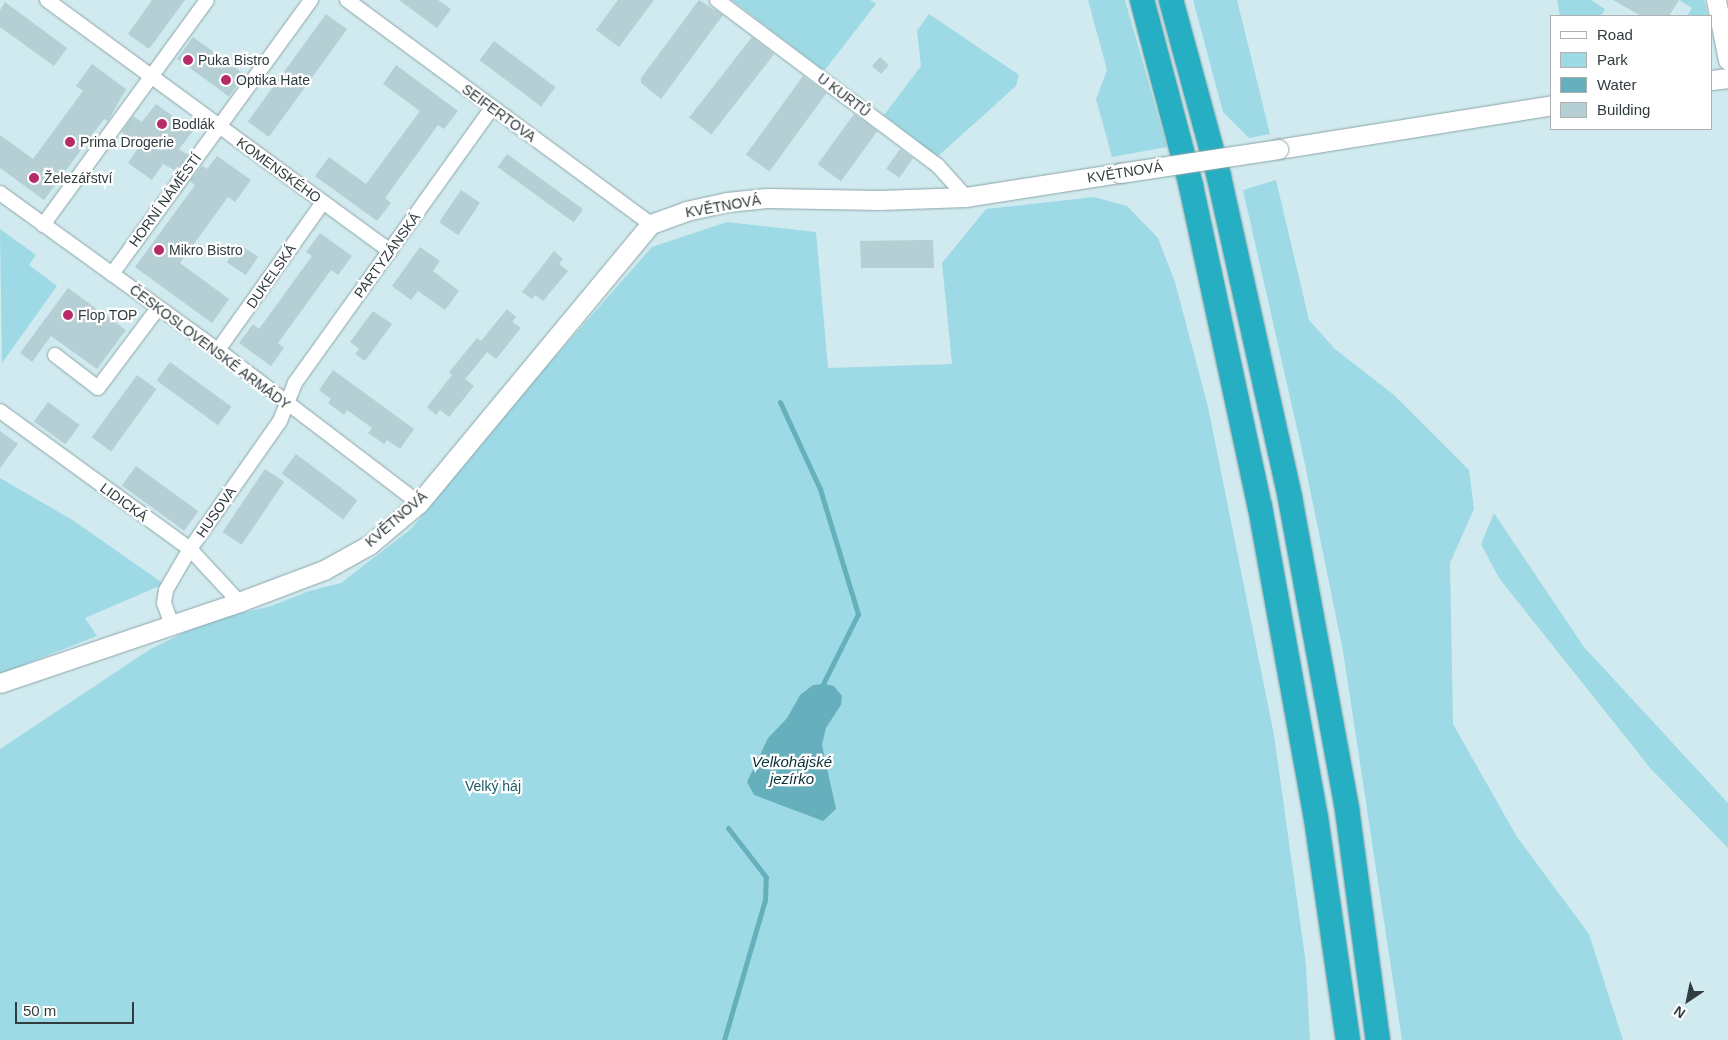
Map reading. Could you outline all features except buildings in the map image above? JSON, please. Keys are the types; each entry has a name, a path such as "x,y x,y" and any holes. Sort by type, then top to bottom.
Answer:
{"highway":[{"path":"1142,0 1191,186 1260,507 1316,818 1348,1040"},
{"path":"1171,0 1219,177 1290,498 1347,809 1378,1040"}],"street":[{"name":"KOMENSKÉHO","path":"47,0 390,250"},
{"path":"43,225 207,0"},
{"name":"HORNÍ NÁMĚSTÍ","path":"112,274 311,0"},
{"name":"SEIFERTOVA","path":"347,0 651,224"},
{"name":"U KURTŮ","path":"717,0 938,166 966,197"},
{"path":"1716,0 1728,60"},
{"path":"1713,80 1728,78"},
{"name":"KVĚTNOVÁ","path":"0,683 239,602 324,570 369,546 420,503 651,224 686,211 768,198 879,200 966,197 1278,150 1550,105"},
{"name":"PARTYZÁNSKÁ","path":"287,404 295,383 492,108"},
{"name":"ČESKOSLOVENSKÉ ARMÁDY","path":"0,193 218,350 420,503"},
{"name":"DUKELSKÁ","path":"218,350 323,202"},
{"path":"55,355 98,388 158,308"},
{"name":"HUSOVA","path":"172,625 164,603 166,590 190,548 280,421 287,404"},
{"name":"LIDICKÁ","path":"0,411 190,548 239,602"}],"green space":[{"path":"732,0 870,0 876,4 824,71"},
{"path":"1088,0 1125,0 1167,147 1112,157 1096,99 1107,70"},
{"path":"1193,0 1237,0 1270,134 1249,138 1223,112"},
{"path":"1557,0 1591,0 1605,9 1602,15 1560,15"},
{"path":"1679,0 1704,0 1708,15 1688,15 1692,8"},
{"path":"929,14 1019,75 1016,86 937,157 884,115 921,66 917,31"},
{"path":"1276,180 1309,320 1335,349 1394,395 1469,470 1474,509 1450,563 1453,724 1517,837 1589,934 1623,1040 1402,1040 1343,651 1303,455 1243,190"},
{"name":"Velký háj","path":"1094,197 1127,206 1158,238 1175,282 1208,407 1274,735 1306,964 1310,1040 0,1040 0,749 149,650 207,621 271,606 309,591 341,583 411,529 546,367 652,247 727,222 816,232 828,368 952,364 942,263 986,209","holes":["800,695 841,705 826,728 822,745 768,738 787,718"]},
{"path":"0,229 36,255 29,265 57,286 2,363"},
{"path":"0,478 74,521 164,584 85,618 97,636 0,674"},
{"path":"1494,513 1584,647 1728,803 1728,848 1651,769 1499,578 1481,544"}],"water":[{"name":"Velkohájské jezírko","path":"825,684 834,686 842,696 841,705 826,728 822,745 836,809 823,821 754,795 747,782 768,738 787,718 800,695 813,685"}],"waterway":[{"path":"780,402 820,489 858,614 821,688"},
{"path":"724,1040 765,900 766,877 728,828"}],"place":[{"name":"Puka Bistro","path":"188,60"},
{"name":"Optika Hate","path":"226,80"},
{"name":"Bodlák","path":"162,124"},
{"name":"Prima Drogerie","path":"70,142"},
{"name":"Železářství","path":"34,178"},
{"name":"Mikro Bistro","path":"159,250"},
{"name":"Flop TOP","path":"68,315"}]}
